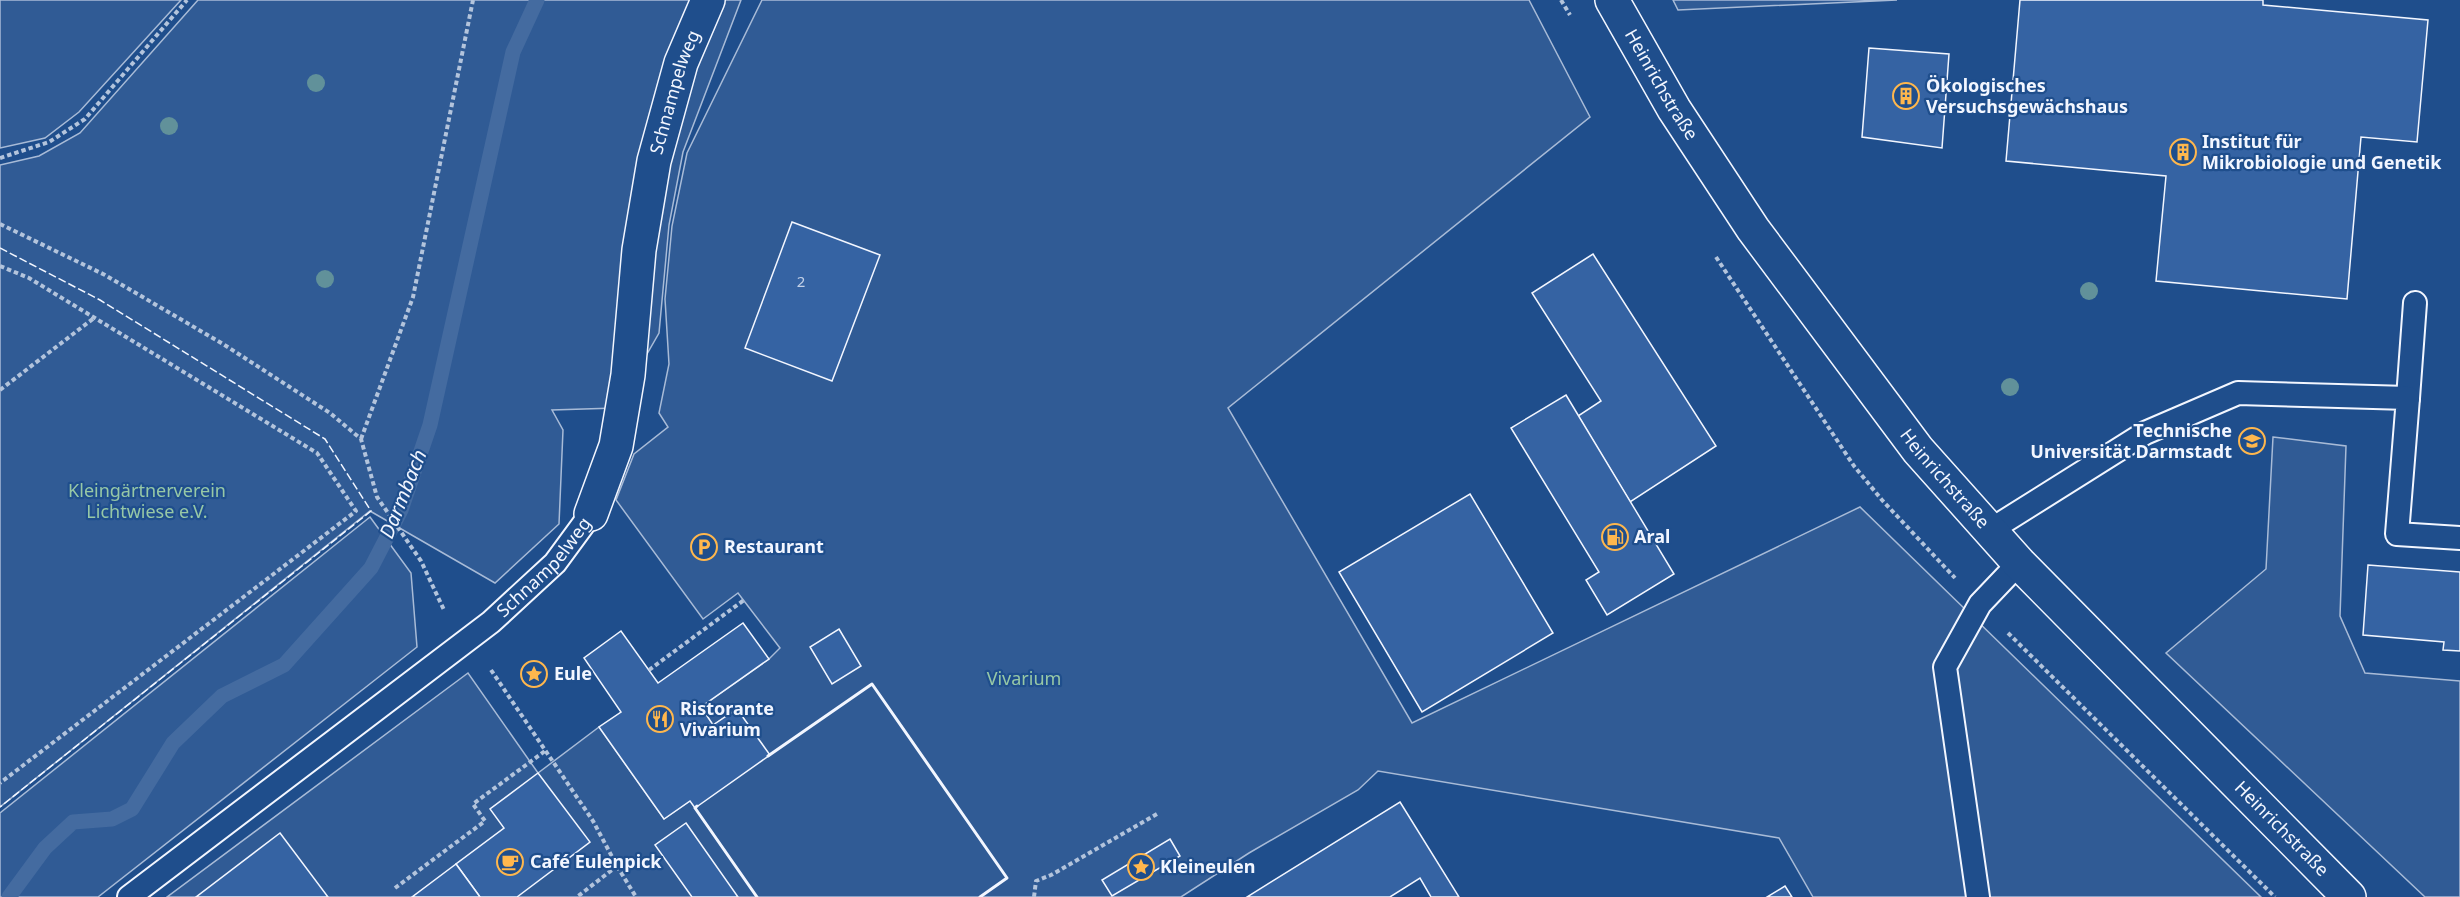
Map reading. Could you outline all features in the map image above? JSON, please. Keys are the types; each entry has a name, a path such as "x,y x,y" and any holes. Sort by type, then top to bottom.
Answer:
{"main road":[{"name":"Schnampelweg","path":"591,514 618,436 628,375 639,250 654,161 681,63 708,0"},
{"name":"Heinrichstraße","path":"1612,0 1674,109 1753,229 1918,450 2019,564 2349,897"}],"lane":[{"path":"2415,303 2397,534 2460,538"},
{"path":"1989,531 2145,433 2238,393 2408,398"},
{"name":"Schnampelweg","path":"129,897 491,622 555,563 591,514"},
{"path":"1978,897 1945,667 1980,604 2019,564"}],"path":[{"path":"0,158 49,142 85,119 187,0"},
{"path":"361,439 412,297 473,0"},
{"path":"0,224 105,274 223,344 330,413 361,439 377,497 421,561 446,614 469,638 593,821 636,897"},
{"path":"0,266 29,278 317,453 356,511 0,783"},
{"path":"0,390 94,318"},
{"path":"649,670 744,600"},
{"path":"395,888 485,821 473,804 545,751"},
{"path":"1034,897 1036,881 1052,875 1157,814"},
{"path":"577,897 617,866"}],"shaded area":[{"path":"0,0 181,0 79,112 45,138 0,148"},
{"path":"198,0 741,0 683,152 669,225 659,333 616,408 552,410 563,430 559,524 495,583 370,511 0,807 0,165 39,156 80,133"},
{"path":"762,0 1529,0 1590,117 1228,408 1412,723 1860,507 2261,897 1813,897 1779,838 1378,771 1358,790 1249,853 1181,897 167,897 468,673 538,773 599,727 664,819 690,801 769,755 737,709 713,725 701,707 769,659 780,648 738,593 703,619 616,500 634,454 668,427 659,413 669,364 665,299 672,226 687,153"},
{"path":"1673,0 1897,0 1678,10"},
{"path":"2273,437 2346,446 2340,616 2365,673 2460,681 2460,897 2425,897 2166,653 2266,569"},
{"path":"370,517 411,573 417,647 98,897 0,897 0,813"}],"building":[{"name":"Institut für Mikrobiologie und Genetik","path":"2020,0 2263,0 2263,5 2428,20 2417,142 2361,137 2347,299 2156,281 2166,176 2006,161"},
{"name":"Ökologisches Versuchsgewächshaus","path":"1869,48 1949,54 1942,148 1862,137"},
{"path":"792,222 880,255 832,381 745,348"},
{"path":"1593,254 1716,446 1630,502 1578,416 1601,401 1532,293"},
{"name":"Aral","path":"1566,395 1674,574 1607,615 1586,580 1599,572 1511,428"},
{"path":"1470,494 1553,633 1422,712 1339,572"},
{"path":"2368,565 2460,572 2460,651 2443,650 2444,642 2363,635"},
{"name":"Ristorante Vivarium","path":"743,623 769,659 701,707 713,725 737,709 770,755 695,808 690,801 664,819 599,727 621,712 584,658 621,631 658,683"},
{"path":"839,629 861,666 832,684 810,647"},
{"path":"538,773 590,842 517,897 480,897 456,864 504,828 490,809"},
{"path":"1400,802 1459,897 1431,897 1420,878 1390,897 1247,897"},
{"path":"686,823 738,897 692,897 655,845"},
{"path":"280,833 328,897 196,897"},
{"path":"1170,839 1180,856 1112,896 1102,880"},
{"path":"456,864 480,897 412,897"},
{"path":"1785,886 1792,897 1767,897"}],"waterway":[{"name":"Darmbach","path":"9,897 45,848 73,822 112,819 132,809 173,743 222,696 284,665 371,568 401,510 430,425 513,52 537,0"}],"fence":[{"path":"0,248 100,300 325,439 371,511 0,807"}],"wall":[{"path":"768,756 872,684 1007,878 980,897"},
{"path":"697,806 695,808 757,897"}],"place":[{"name":"Ökologisches Versuchsgewächshaus","path":"1906,96"},
{"name":"Institut für Mikrobiologie und Genetik","path":"2183,152"},
{"name":"Technische Universität Darmstadt","path":"2252,441"},
{"name":"Aral","path":"1615,537"},
{"name":"Restaurant","path":"704,547"},
{"name":"Eule","path":"534,674"},
{"name":"Ristorante Vivarium","path":"660,719"},
{"name":"Café Eulenpick","path":"510,862"},
{"name":"Kleineulen","path":"1141,867"}],"park label":[{"name":"Kleingärtnerverein Lichtwiese e.V.","path":"147,501"},
{"name":"Vivarium","path":"1024,679"}]}
